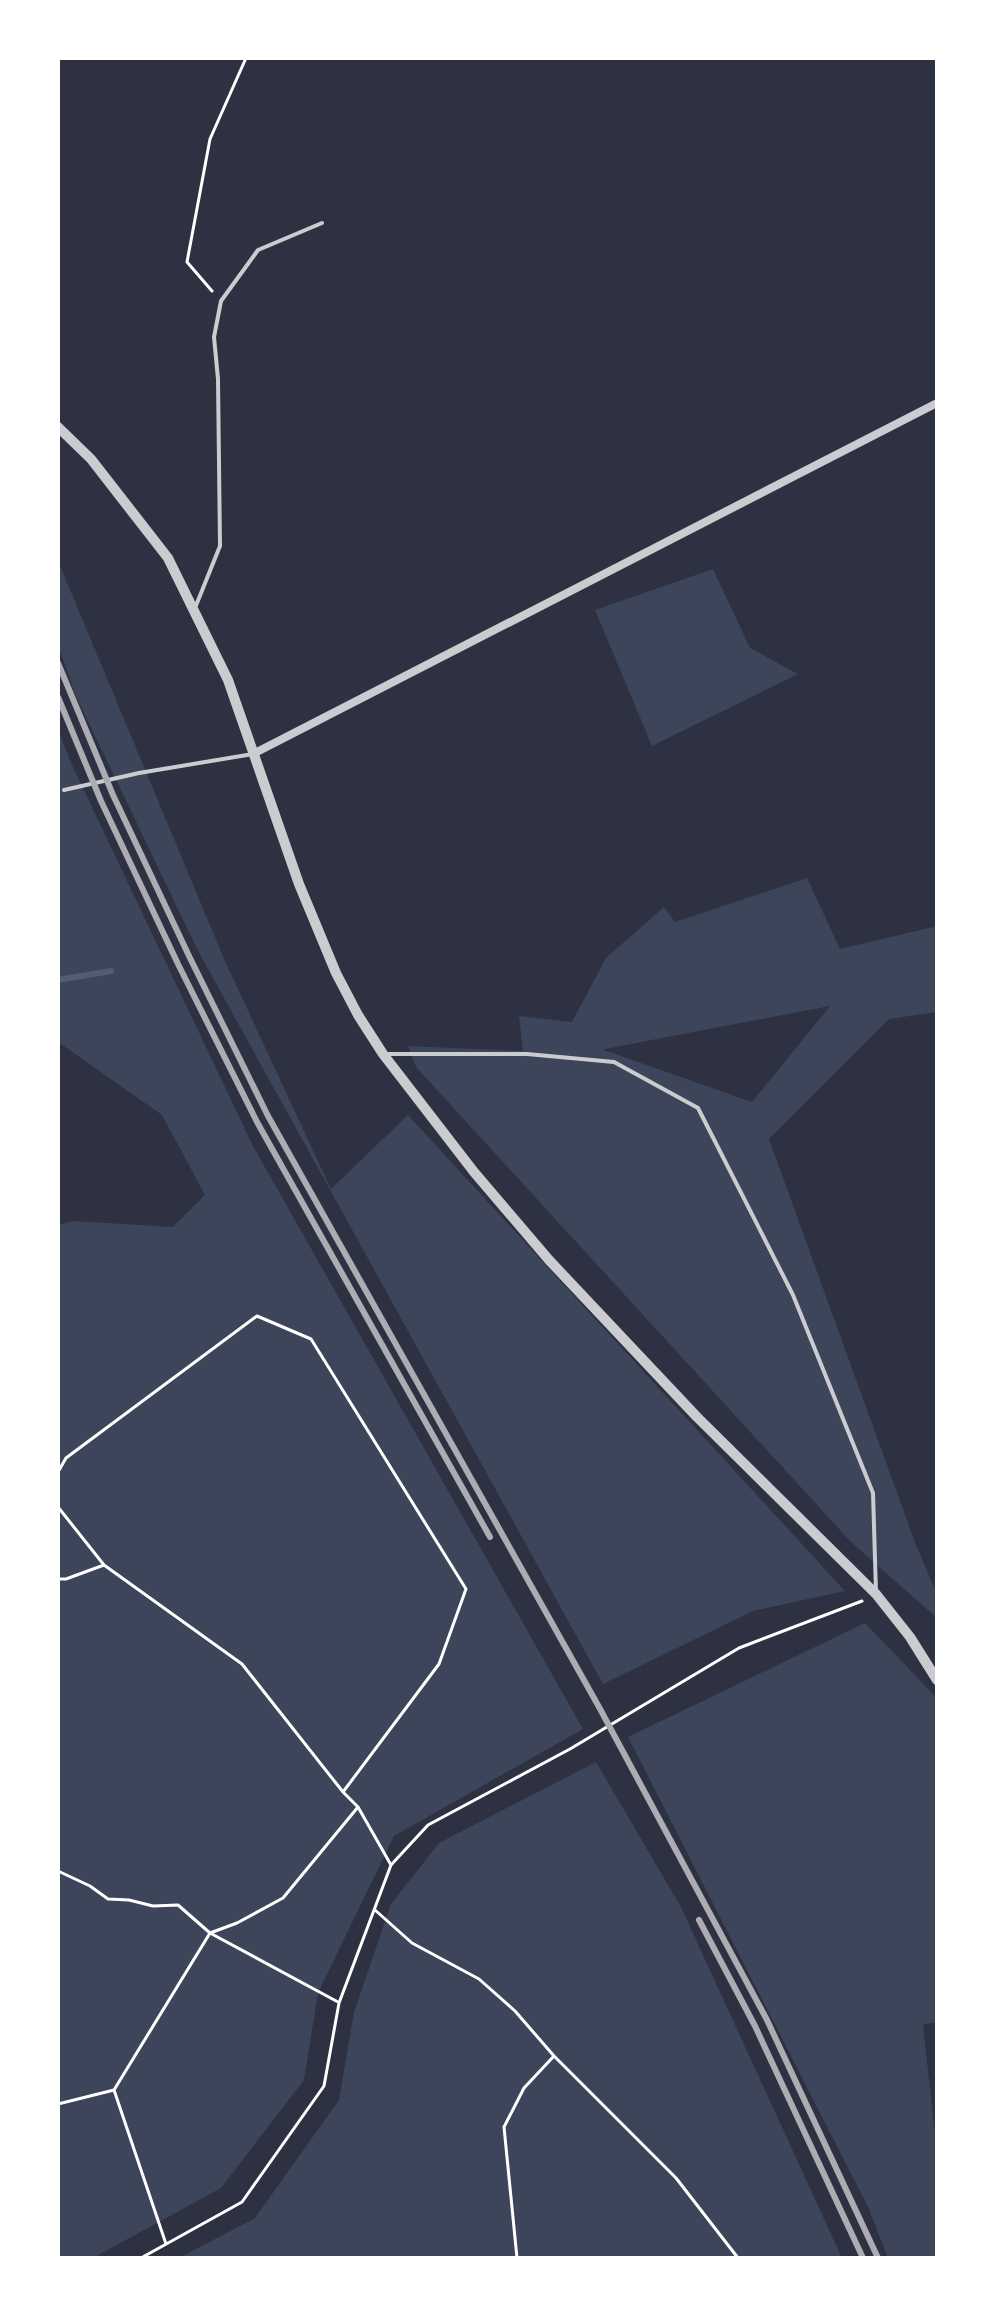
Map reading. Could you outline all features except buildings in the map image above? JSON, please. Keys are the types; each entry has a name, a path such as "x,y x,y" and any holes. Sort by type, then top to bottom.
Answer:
{"street":[{"path":"253,754 937,403"},
{"path":"58,427 91,459 160,546 194,609 228,680 299,884 336,973 383,1054 474,1172 549,1260 697,1417 876,1594 910,1637 937,1680"}],"lane":[{"path":"194,609 220,546 218,379 214,337 221,301 258,250 322,223"},
{"path":"64,790 139,773 253,754"},
{"path":"383,1054 527,1054 614,1062 698,1108 793,1295 873,1493 876,1594"}],"path":[{"path":"221,301 187,262 210,139 246,58"},
{"path":"58,1472 66,1458 257,1316 311,1339 466,1589 439,1664 343,1792"},
{"path":"58,1507 104,1565 242,1664 358,1807 391,1865"},
{"path":"58,1579 104,1565"},
{"path":"141,2258 242,2202 324,2086 339,2003 391,1865 428,1825 570,1749 739,1648 876,1594"},
{"path":"58,2104 114,2090 210,1933 237,1923 283,1898 358,1807"},
{"path":"58,1871 90,1886 108,1899 153,1906 178,1905 210,1933 339,2003"},
{"path":"375,1910 412,1943 479,1979 515,2011 554,2056 676,2178 738,2258"},
{"path":"517,2258 504,2127 524,2088 554,2056"},
{"path":"114,2090 166,2244"}],"shaded area":[{"path":"58,561 225,961 331,1189 408,1115 845,1591 753,1611 603,1684 197,949 75,694 58,645"},
{"path":"713,569 750,648 798,674 652,746 595,610"},
{"path":"58,730 253,1146 583,1729 394,1836 318,1993 304,2080 221,2188 93,2258 58,2258 58,1225 74,1221 173,1227 205,1195 162,1115 58,1042"},
{"path":"807,878 840,949 937,926 937,1012 889,1019 769,1139 916,1545 937,1594 937,1618 851,1542 416,1067 408,1046 523,1051 519,1016 572,1022 606,958 664,907 675,922","holes":["830,1006 752,1102 604,1050"]},
{"path":"865,1623 934,1695 937,1707 937,2022 923,2025 937,2152 937,2258 888,2258 868,2207 628,1737"},
{"path":"596,1762 681,1907 842,2258 179,2258 255,2218 339,2100 354,2012 391,1904 439,1843"}],"waterway":[{"path":"58,980 111,971"}],"railway":[{"path":"58,663 113,795 268,1116 599,1707 767,2020 878,2258"},
{"path":"58,697 101,801 257,1122 490,1537"},
{"path":"699,1920 755,2026 863,2258"}]}
